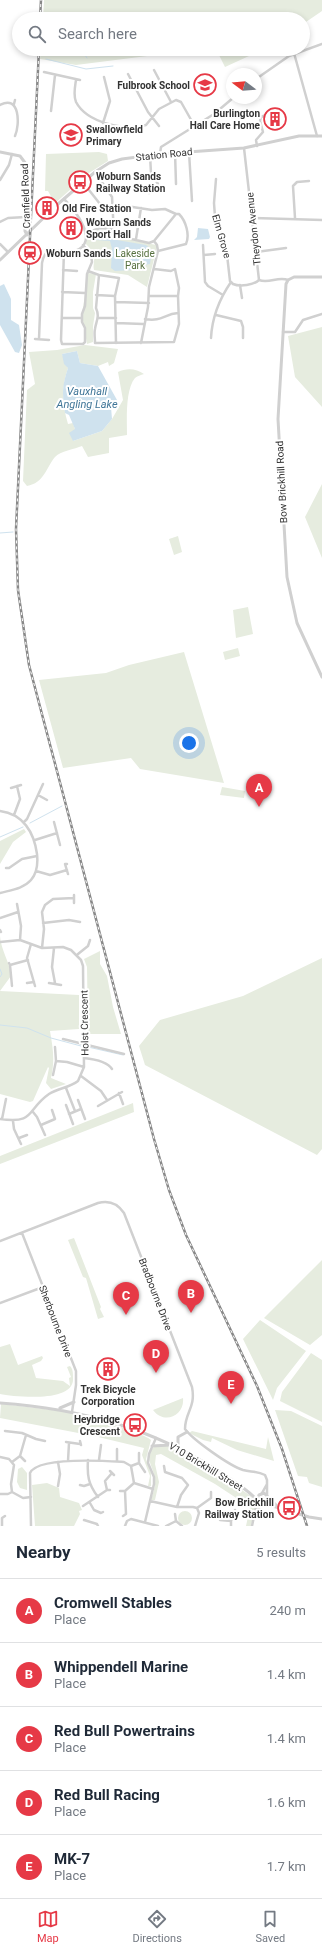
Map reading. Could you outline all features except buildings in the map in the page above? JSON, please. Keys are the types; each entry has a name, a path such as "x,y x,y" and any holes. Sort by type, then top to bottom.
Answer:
{"street":[{"path":"310,48 322,44"},
{"path":"262,74 289,56"},
{"path":"295,56 317,136"},
{"path":"154,70 171,102"},
{"path":"44,72 80,80"},
{"path":"128,74 148,112 159,126"},
{"path":"51,110 55,75"},
{"path":"103,124 110,102 104,77"},
{"path":"76,80 75,98 78,105 103,124 146,125 159,109 176,100 181,102 194,125"},
{"path":"15,100 14,104 18,115 15,136"},
{"path":"0,105 5,102 14,104"},
{"path":"160,154 161,147 194,125 214,114 226,104"},
{"path":"257,146 256,140 263,132 260,121 261,117 268,114"},
{"name":"Station Road","path":"0,260 64,199 95,172 109,164 122,159 150,155 174,152 244,148 293,137 322,136"},
{"name":"Theydon Avenue","path":"244,148 259,280 263,281 281,278 288,280"},
{"path":"189,151 192,201"},
{"name":"Cranfield Road","path":"0,152 23,158 26,164 27,234"},
{"path":"174,152 176,184"},
{"path":"0,180 9,165 12,154"},
{"path":"149,193 154,191 158,184 151,173 150,155"},
{"path":"95,172 111,194 114,235 151,243 176,214"},
{"name":"Elm Grove","path":"217,181 214,203 215,217 226,246 231,282"},
{"path":"295,218 293,186 297,182 309,181"},
{"path":"89,190 100,204 165,209 179,214 183,218 188,242 177,247 158,251"},
{"path":"39,339 43,258 49,251 75,251 83,245 86,233 78,214 64,199"},
{"path":"136,239 141,208"},
{"path":"0,222 8,218 26,217"},
{"path":"252,218 295,218 322,220"},
{"path":"86,233 100,228 113,229"},
{"path":"141,343 143,324 149,303 158,251 157,245 154,241"},
{"path":"0,244 8,252"},
{"path":"64,251 61,340 62,344 66,345 84,344 85,328 82,318 85,306 88,271 92,262 92,254 83,245"},
{"path":"203,245 206,282 208,286 223,294"},
{"path":"256,252 286,248"},
{"path":"204,255 215,254"},
{"path":"99,274 96,295 98,318 95,328 95,343 174,342 179,324 179,288 175,269 171,271 154,269"},
{"path":"63,270 77,272"},
{"path":"88,271 119,278 115,296 116,343"},
{"path":"288,280 294,277 322,277"},
{"path":"211,338 216,315 223,294 231,282 240,285 255,283 259,280"},
{"name":"Bow Brickhill Road","path":"288,280 283,332 278,420 287,578 297,623 322,677"},
{"path":"240,285 241,296"},
{"path":"62,292 85,293"},
{"path":"96,295 115,296"},
{"path":"149,296 178,296"},
{"path":"116,302 149,303"},
{"path":"145,319 163,319 170,314 178,313"},
{"path":"283,332 295,332 304,320 322,314"},
{"path":"216,315 241,321 243,327 243,338"},
{"path":"62,318 82,318"},
{"path":"98,318 116,318"},
{"path":"116,323 143,324"},
{"path":"35,339 49,340"},
{"path":"24,822 27,819 43,784"},
{"path":"11,788 21,785"},
{"path":"14,816 20,799 18,786"},
{"path":"38,795 47,800"},
{"path":"0,811 14,816 24,822 35,840 37,856 36,871 31,880 20,888 0,893"},
{"path":"54,822 60,845"},
{"path":"35,840 57,833"},
{"path":"6,868 10,868 13,864 22,859 37,856"},
{"path":"67,864 65,864 68,874"},
{"path":"36,871 50,875 67,870"},
{"path":"42,948 42,912 47,902 53,899 74,896 74,903"},
{"path":"17,904 21,926 20,940"},
{"path":"0,918 18,912"},
{"path":"43,923 69,919 80,922"},
{"path":"0,942 20,940 42,948 63,947 78,954 88,946 90,940"},
{"path":"31,944 28,960 35,986"},
{"path":"54,948 52,967 55,982"},
{"name":"Holst Crescent","path":"78,954 84,966 84,1067 81,1076"},
{"path":"12,986 10,981 10,964 28,960"},
{"path":"27,983 34,982"},
{"path":"49,983 55,982 61,985"},
{"path":"63,1039 84,1045 113,1049 124,1054"},
{"path":"53,1075 56,1061 55,1047"},
{"path":"84,1058 94,1059 111,1066"},
{"path":"56,1061 84,1067"},
{"path":"6,1099 1,1119 23,1119 33,1112 48,1095 74,1084 81,1076 101,1091 107,1100"},
{"path":"66,1088 75,1111"},
{"path":"98,1106 122,1092"},
{"path":"119,1093 123,1104"},
{"path":"78,1100 86,1119"},
{"path":"0,1103 5,1104"},
{"path":"66,1105 73,1124"},
{"path":"69,1114 81,1109"},
{"path":"41,1125 55,1119 52,1110"},
{"path":"33,1112 45,1135"},
{"path":"13,1120 14,1129 21,1144"},
{"path":"19,1138 27,1135"},
{"name":"Bradbourne Drive","path":"0,1241 103,1202 113,1203 121,1209 192,1387 193,1403 185,1423 185,1428 188,1432"},
{"name":"Sherbourne Drive","path":"22,1233 76,1371 76,1385 72,1412"},
{"path":"0,1303 43,1287"},
{"path":"58,1409 74,1402"},
{"name":"V10 Brickhill Street","path":"1,1403 58,1409 108,1420 144,1432 178,1448 250,1492 257,1501"},
{"path":"5,1431 26,1435 36,1440 45,1441"},
{"path":"178,1448 178,1437 188,1432 197,1442 239,1468 264,1474 267,1477 268,1496 265,1504 256,1511"},
{"path":"12,1462 20,1456 26,1435"},
{"path":"36,1440 38,1436"},
{"path":"145,1522 153,1489 154,1477 148,1463 149,1454 156,1438"},
{"path":"68,1461 68,1442 80,1443"},
{"path":"99,1460 101,1445"},
{"path":"152,1446 172,1445"},
{"path":"117,1461 118,1449"},
{"path":"139,1453 139,1462 145,1472"},
{"path":"20,1456 25,1461"},
{"path":"0,1457 12,1462"},
{"path":"88,1460 90,1484 98,1497"},
{"path":"31,1526 31,1470 58,1462 88,1460 117,1461 124,1462 131,1466"},
{"path":"12,1462 14,1470 11,1484 12,1492"},
{"path":"58,1462 60,1474 58,1486"},
{"path":"131,1466 139,1462"},
{"path":"131,1466 134,1483"},
{"path":"164,1466 165,1472 182,1478 188,1485 176,1507"},
{"path":"107,1490 105,1481 112,1473"},
{"path":"134,1483 153,1489"},
{"path":"120,1491 125,1491 134,1483"},
{"path":"80,1485 84,1486 90,1484"},
{"path":"252,1526 257,1501 267,1484"},
{"path":"83,1506 90,1503 107,1490 110,1490"},
{"path":"125,1491 126,1514"},
{"path":"0,1494 8,1494 12,1492 23,1498 31,1497"},
{"path":"150,1501 176,1507 197,1508 211,1498 212,1492"},
{"name":"V10 Brickhill Street","path":"250,1492 261,1493 268,1496"},
{"path":"268,1496 277,1506"},
{"path":"257,1501 310,1517 322,1519"},
{"path":"90,1503 94,1510 102,1512"},
{"path":"195,1526 199,1513 197,1508"},
{"path":"231,1526 231,1521 236,1510"},
{"path":"175,1514 176,1521 182,1526"},
{"path":"2,1526 3,1517"},
{"path":"125,1526 127,1521 131,1519 158,1526"},
{"path":"84,1520 98,1525"},
{"path":"220,1520 231,1521"},
{"path":"166,1526 176,1521"}],"green space":[{"path":"44,0 322,0 322,11 310,19 310,12 43,12"},
{"path":"40,56 147,56 76,65 40,59"},
{"path":"220,56 249,56 225,67"},
{"path":"99,152 107,154 108,161 89,173 53,205 51,203 53,200 48,191 45,191 46,154"},
{"name":"Lakeside Park","path":"97,230 110,230 113,236 156,245 157,247 147,287 128,275 94,270 93,253 85,243 87,234"},
{"path":"88,273 96,274 93,292 93,308 95,313 93,342 87,344 82,315"},
{"path":"322,327 322,407 295,377 288,336"},
{"path":"85,345 118,349 114,363 109,366 108,362 98,366 80,363 77,351 62,354 68,368 63,389 64,409 68,424 73,423 75,429 73,441 102,431 112,419 123,400 118,372 131,369 144,374 135,378 128,397 127,435 109,438 109,453 88,457 82,446 60,453 55,457 37,482 27,486 23,481 27,390 35,384 29,352 57,350"},
{"path":"322,484 322,558 305,517"},
{"path":"178,536 182,552 174,555 169,539"},
{"path":"248,607 253,634 236,638 233,610"},
{"path":"238,648 240,656 225,660 223,652"},
{"path":"184,652 224,783 140,769 131,758 63,768 39,680 106,673 129,665"},
{"path":"222,787 245,791 244,798 220,795"},
{"path":"24,829 26,832 13,842 0,864 0,841"},
{"path":"0,936 11,976 0,991"},
{"path":"100,951 100,964 107,976 113,1007 121,1034 88,1034 87,967 84,959"},
{"path":"322,958 322,1149 317,1155 145,1065 139,1046 160,1020 243,996"},
{"path":"0,991 79,995 79,1029 50,1031 53,1054 51,1078 66,1084 51,1089 46,1083 48,1067 33,1101 30,1102 0,1094"},
{"path":"133,1103 134,1112 0,1164 0,1156"},
{"path":"74,1238 104,1317 98,1319 86,1278 83,1277 68,1240"},
{"path":"322,1260 322,1335 310,1345 264,1318"},
{"path":"260,1320 306,1351 277,1388 273,1400 243,1339"},
{"path":"10,1344 18,1365 42,1356 43,1358 41,1361 32,1365 36,1378 63,1381 70,1386 69,1378 71,1377 67,1367 70,1366 73,1374 71,1386 65,1391 55,1395 31,1397 0,1394 0,1347"},
{"path":"311,1353 322,1360 322,1422 280,1401 282,1392"},
{"path":"183,1398 181,1410 177,1414 168,1418 158,1415 153,1410"},
{"path":"1,1404 83,1415 99,1419 146,1437 151,1440 146,1459 151,1473 151,1486 148,1486 150,1476 142,1455 144,1448 94,1436 0,1418"},
{"path":"275,1410 291,1411 322,1426 322,1487 309,1483 307,1477 298,1476"},
{"path":"192,1431 266,1449 268,1437 274,1461 237,1450 212,1438 211,1442 203,1440 189,1433"},
{"path":"166,1445 190,1456 251,1496 255,1507 251,1526 246,1526 250,1507 215,1484 161,1454 156,1455 155,1464 159,1482 155,1500 151,1500 154,1490 155,1476 149,1460 151,1451 154,1447"},
{"path":"22,1467 27,1473 27,1490 20,1488 17,1482 18,1469"},
{"path":"47,1483 59,1488 60,1497 79,1503 82,1510 79,1511 80,1514 74,1526 35,1526 32,1485"},
{"path":"182,1511 188,1511 192,1515 192,1521 188,1525 182,1525 178,1521 178,1515"}],"water":[{"path":"198,228 208,229 209,239 194,240 197,237"},
{"path":"103,231 108,234 111,239 146,245 152,250 150,264 134,267 131,270 115,271 111,268 112,249 110,241 96,240 96,234"},
{"path":"4,284 11,299 11,320 19,325 22,345 19,353 15,352 0,325 0,286"},
{"name":"Vauxhall Angling Lake","path":"77,351 80,363 98,366 117,400 111,407 112,419 102,431 73,441 69,433 75,429 69,415 65,413 64,406 64,385 68,368 64,364 62,354"}],"waterway":[{"path":"46,59 86,69 113,66"},
{"path":"0,533 13,532"},
{"path":"30,823 62,806"},
{"path":"0,837 23,827"},
{"path":"0,969 2,974 0,977"},
{"path":"0,1025 27,1028 51,1038 81,1046"},
{"path":"88,1047 123,1055"}],"railway":[{"path":"40,12 41,0"},
{"path":"39,56 16,529 18,590 29,665 154,1139 169,1190 186,1235 257,1386 282,1449 307,1526"}],"place":[{"name":"Fulbrook School","path":"205,85"},
{"name":"Burlington Hall Care Home","path":"275,119"},
{"name":"Swallowfield Primary","path":"71,135"},
{"name":"Woburn Sands Railway Station","path":"80,182"},
{"name":"Old Fire Station","path":"47,208"},
{"name":"Woburn Sands Sport Hall","path":"71,228"},
{"name":"Woburn Sands","path":"30,253"},
{"name":"Cromwell Stables","path":"259,807"},
{"name":"Whippendell Marine","path":"191,1313"},
{"name":"Red Bull Powertrains","path":"126,1315"},
{"name":"Trek Bicycle Corporation","path":"108,1369"},
{"name":"Red Bull Racing","path":"156,1373"},
{"name":"MK-7","path":"231,1404"},
{"name":"Heybridge Crescent","path":"135,1425"},
{"name":"Bow Brickhill Railway Station","path":"289,1508"}]}
